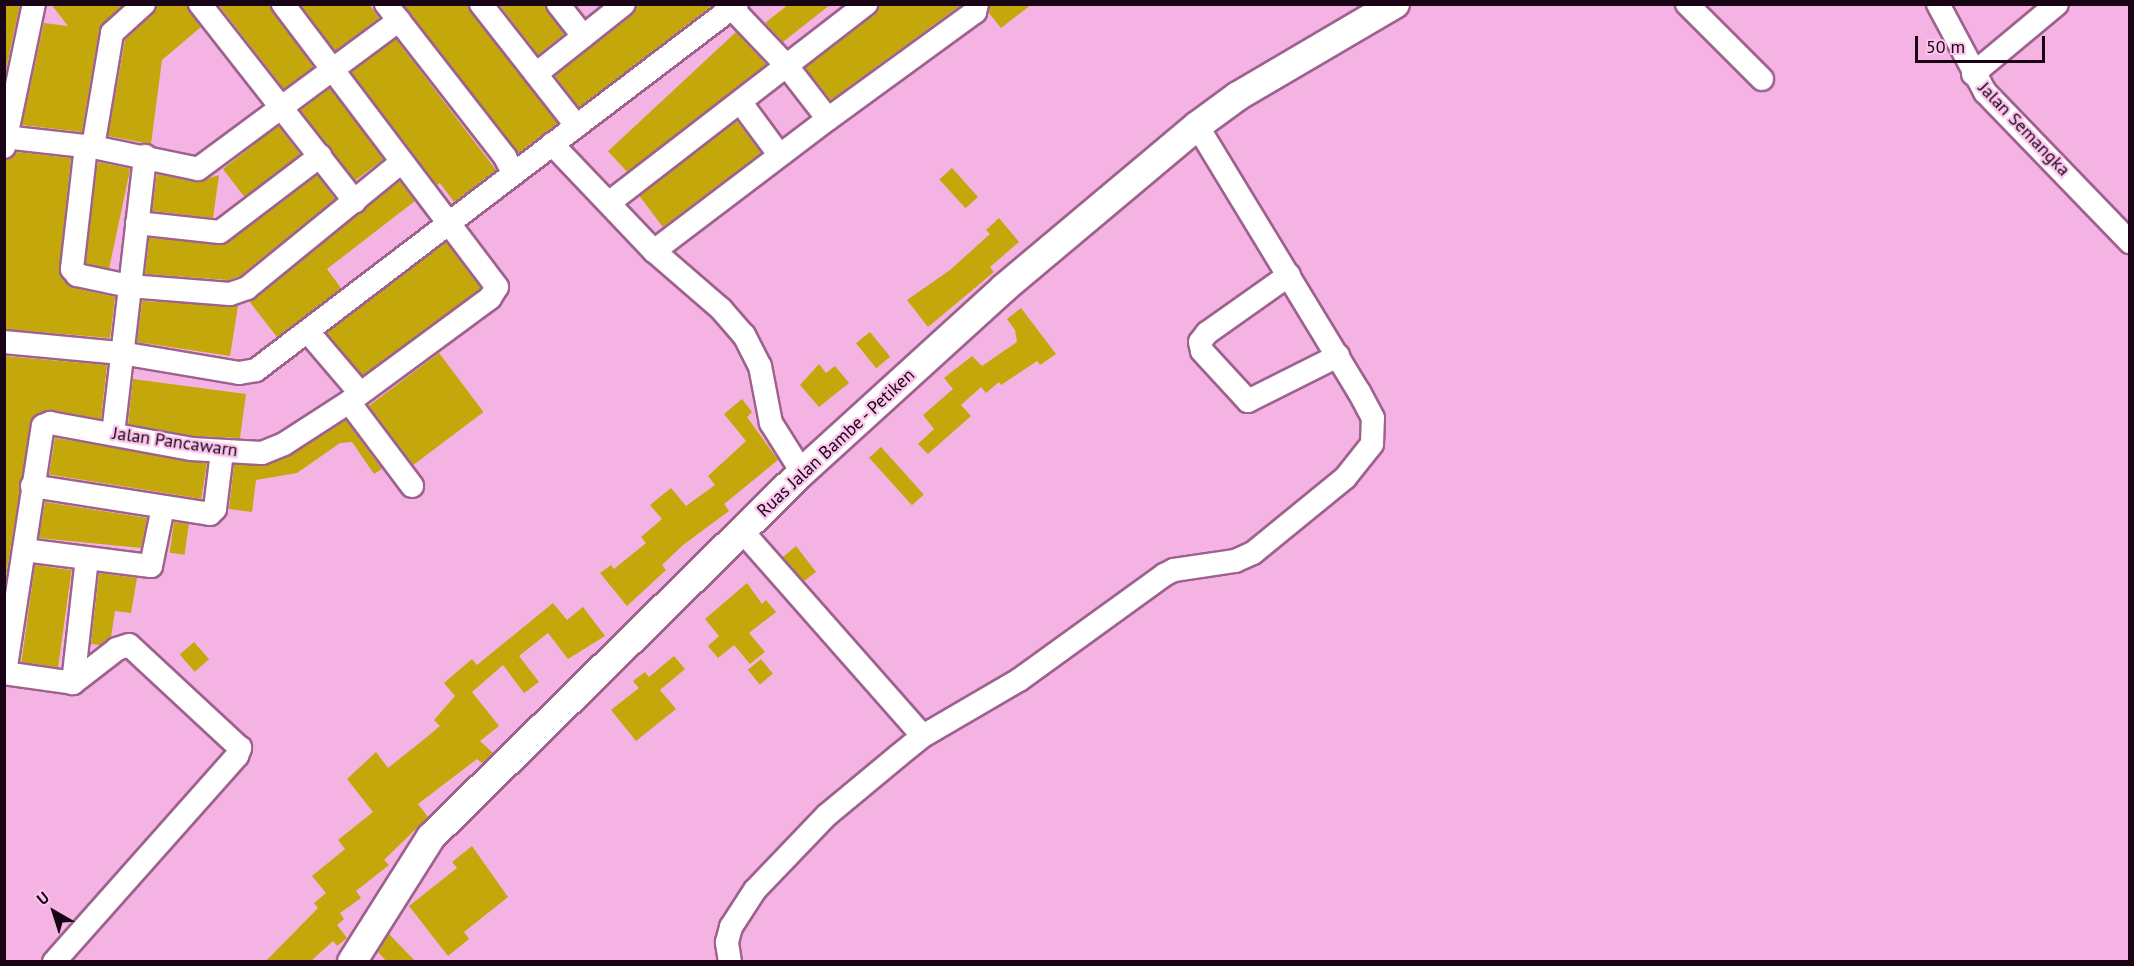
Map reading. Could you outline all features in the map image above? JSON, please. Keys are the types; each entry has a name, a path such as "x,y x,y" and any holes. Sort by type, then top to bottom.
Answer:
{"main road":[{"name":"Ruas Jalan Bambe - Petiken","path":"352,962 431,837 802,472 1004,288 1197,126 1238,96 1395,4"}],"street":[{"path":"34,4 5,140 89,147 145,156 198,169 336,69 392,12 506,157 513,173"},
{"path":"144,4 112,33 89,147 72,269 77,275 129,286 238,293 355,202 400,163"},
{"path":"200,4 284,108 355,202"},
{"path":"283,4 336,69 400,163 450,225"},
{"path":"481,4 576,125"},
{"path":"558,4 583,36"},
{"path":"536,74 624,4"},
{"path":"610,202 741,103 786,65 866,4"},
{"path":"654,251 778,153 975,12 977,4"},
{"path":"1687,4 1762,79"},
{"name":"Jalan Semangka","path":"1938,4 1973,74 1985,92 2130,242"},
{"path":"1973,74 2057,4"},
{"path":"4,342 121,354 248,374 309,333 450,225 513,173 732,6 786,65 828,119"},
{"path":"741,103 778,153"},
{"path":"730,962 727,942 731,927 755,890 827,815 923,736 1019,680 1164,575 1174,570 1235,561 1253,553 1345,478 1372,444 1372,418 1338,356 1197,126"},
{"path":"552,144 610,202 654,251 721,309 744,335 760,366 771,423 802,472"},
{"path":"113,434 145,156"},
{"path":"137,223 220,232 320,156"},
{"name":"Jalan Pancawarn","path":"5,673 43,426 50,423 222,452 262,453 273,449 354,397 495,292 495,279 450,225"},
{"path":"1289,275 1203,337 1202,351 1248,401 1338,356"},
{"path":"309,333 412,486"},
{"path":"32,486 210,514 214,509 222,452"},
{"path":"24,550 87,560 93,556 151,567 163,507"},
{"path":"742,531 923,736"},
{"path":"73,682 87,560"},
{"path":"5,673 73,682 117,649 129,645 240,748 237,756 54,962"}],"building":[{"path":"4,4 20,4 4,79"},
{"path":"51,4 123,4 99,31 82,132 22,125 44,23 68,26"},
{"path":"157,4 187,4 201,27 162,60 151,144 108,136 125,40 153,14"},
{"path":"218,4 270,4 313,67 284,89"},
{"path":"300,4 369,4 379,18 335,51"},
{"path":"403,4 468,4 558,123 518,153"},
{"path":"499,4 545,4 564,34 538,55"},
{"path":"637,4 714,4 579,107 555,76 632,15"},
{"path":"789,4 831,4 783,42 765,23"},
{"path":"881,4 962,4 831,100 805,68 874,15"},
{"path":"990,4 1032,4 1001,28 989,13"},
{"path":"736,32 766,64 638,184 608,151"},
{"path":"396,39 496,170 454,202 440,183 437,185 351,72"},
{"path":"330,88 384,159 354,181 300,110"},
{"path":"737,121 761,153 663,227 639,195"},
{"path":"278,126 300,154 245,197 223,169"},
{"path":"16,152 71,158 59,272 74,288 115,297 110,338 4,329 4,160"},
{"path":"98,162 130,169 109,269 77,262"},
{"path":"952,168 978,197 965,208 939,179"},
{"path":"157,174 196,182 219,175 213,218 152,211"},
{"path":"317,175 335,199 240,276 228,280 145,274 149,238 227,243"},
{"path":"400,181 415,201 327,269 341,288 277,337 249,301"},
{"path":"999,218 1019,242 990,267 994,272 928,327 907,300 950,270 990,234 986,230"},
{"path":"446,242 481,288 361,379 326,332"},
{"path":"142,301 238,306 230,356 137,342"},
{"path":"1021,308 1056,354 1040,365 1037,361 1001,385 999,382 986,393 981,387 961,405 971,416 928,454 918,444 934,429 923,415 953,389 944,378 972,356 982,366 1017,342 1015,330 1007,319"},
{"path":"870,332 890,357 876,368 856,343"},
{"path":"439,353 484,412 413,465 369,406"},
{"path":"4,356 107,365 101,419 52,410 32,418 4,587"},
{"path":"819,364 826,373 835,366 849,383 819,407 800,385"},
{"path":"133,379 246,394 240,438 193,436 128,424"},
{"path":"742,399 752,412 747,417 778,460 724,504 729,511 683,545 662,565 666,570 627,606 600,573 611,565 614,569 646,543 641,537 662,519 650,505 671,488 686,506 715,485 708,476 746,441 724,414"},
{"path":"346,420 382,469 374,474 352,442 340,443 297,473 256,480 252,512 229,509 234,465 267,465 291,455"},
{"path":"55,438 207,462 201,499 49,475"},
{"path":"881,447 924,495 912,505 869,458"},
{"path":"45,502 147,518 141,548 39,538"},
{"path":"174,522 189,524 185,555 170,553"},
{"path":"796,546 816,572 804,581 783,557"},
{"path":"35,565 72,570 58,667 21,662"},
{"path":"99,573 137,578 131,613 115,611 111,637 100,645 91,644"},
{"path":"747,583 762,604 766,600 776,612 749,633 765,652 750,664 734,645 718,658 708,646 719,636 705,619"},
{"path":"553,603 567,620 583,607 605,636 568,659 548,633 519,656 539,682 524,693 503,665 472,692 499,726 480,741 493,753 482,763 477,759 418,804 428,817 384,860 389,865 356,891 361,898 340,913 344,919 337,925 347,938 337,946 333,941 310,962 265,962 318,908 314,903 326,893 312,876 345,849 338,840 373,812 347,779 376,752 388,768 440,726 434,720 455,696 444,683 472,659 477,665"},
{"path":"194,642 209,659 195,672 180,654"},
{"path":"674,656 685,669 660,690 676,709 636,741 611,710 639,688 633,681 645,672 649,677"},
{"path":"761,659 773,674 760,684 748,670"},
{"path":"472,846 508,897 464,932 469,939 448,956 409,906 457,868 452,862"},
{"path":"389,934 416,962 387,962 378,952"}]}
